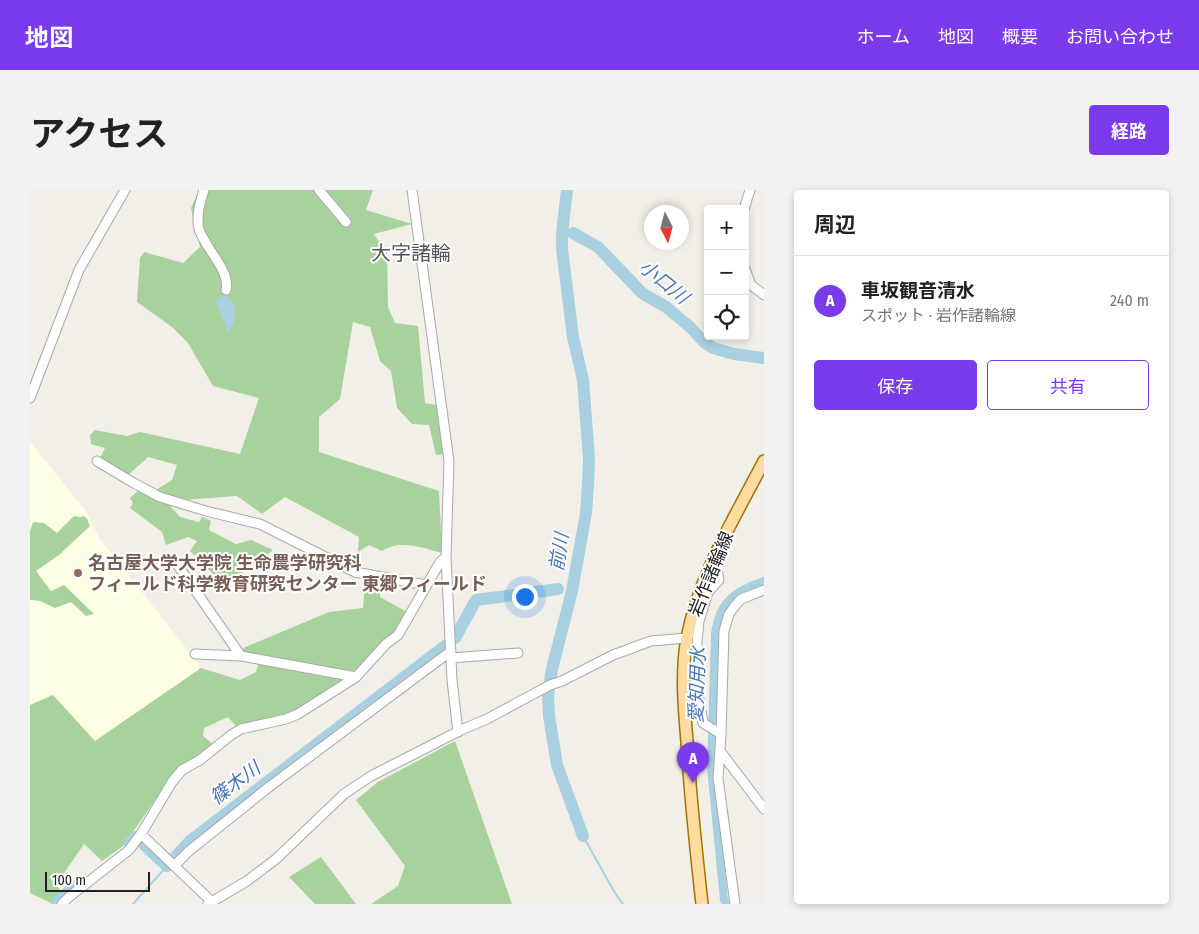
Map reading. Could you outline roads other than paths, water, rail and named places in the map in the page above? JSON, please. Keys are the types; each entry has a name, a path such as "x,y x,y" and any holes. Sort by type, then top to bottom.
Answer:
{"main road":[{"name":"岩作諸輪線","path":"702,904 689,785 684,657 687,638 702,584 764,461"}],"street":[{"path":"30,398 79,270 125,190"},
{"path":"204,190 198,211 200,231 223,273 227,285 226,290"},
{"path":"319,190 346,222"},
{"path":"412,190 449,461 446,557 451,654 458,732"},
{"path":"745,205 750,190"},
{"path":"749,280 751,285 764,295"},
{"path":"97,461 160,497 206,511 260,524 355,572 426,585"},
{"path":"62,904 69,896 129,850 182,770 200,760 241,729 286,719 298,714 356,678 386,644 398,635 440,562 446,557"},
{"path":"174,560 241,656"},
{"path":"711,567 718,574 719,580 708,592 699,621 697,688 703,723 722,734"},
{"path":"735,904 718,778 722,734 724,631 729,614 742,599 752,593 764,590"},
{"path":"141,834 210,903 276,860 344,794 371,776 612,655 658,640 687,638"},
{"path":"174,866 189,850 246,805 451,654 518,653"},
{"path":"195,654 241,656 356,678"},
{"path":"720,751 764,808"}],"water":[{"path":"224,295 232,302 235,312 235,318 228,332 216,302 217,298"}],"waterway":[{"name":"前川","path":"567,190 562,249 573,337 583,380 589,459 586,513 572,591 552,669 548,695 549,716 557,765 583,836"},
{"name":"小口川","path":"573,233 598,247 642,293 666,307 713,348 734,354 764,358"},
{"name":"愛知用水","path":"726,904 724,900 711,768 715,634 720,614 730,599 744,589 764,581"},
{"name":"篠木川","path":"455,638 476,600 558,589"},
{"name":"篠木川","path":"130,843 136,837 167,866 190,841 445,646"},
{"name":"前川","path":"583,836 623,904"},
{"path":"133,904 167,866"},
{"name":"篠木川","path":"57,904 61,898 77,885"}],"place":[{"name":"名古屋大学大学院 生命農学研究科 フィールド科学教育研究センター 東郷フィールド","path":"78,573"},
{"name":"車坂観音清水","path":"693,783"}],"district":[{"name":"大字諸輪","path":"411,253"}]}
